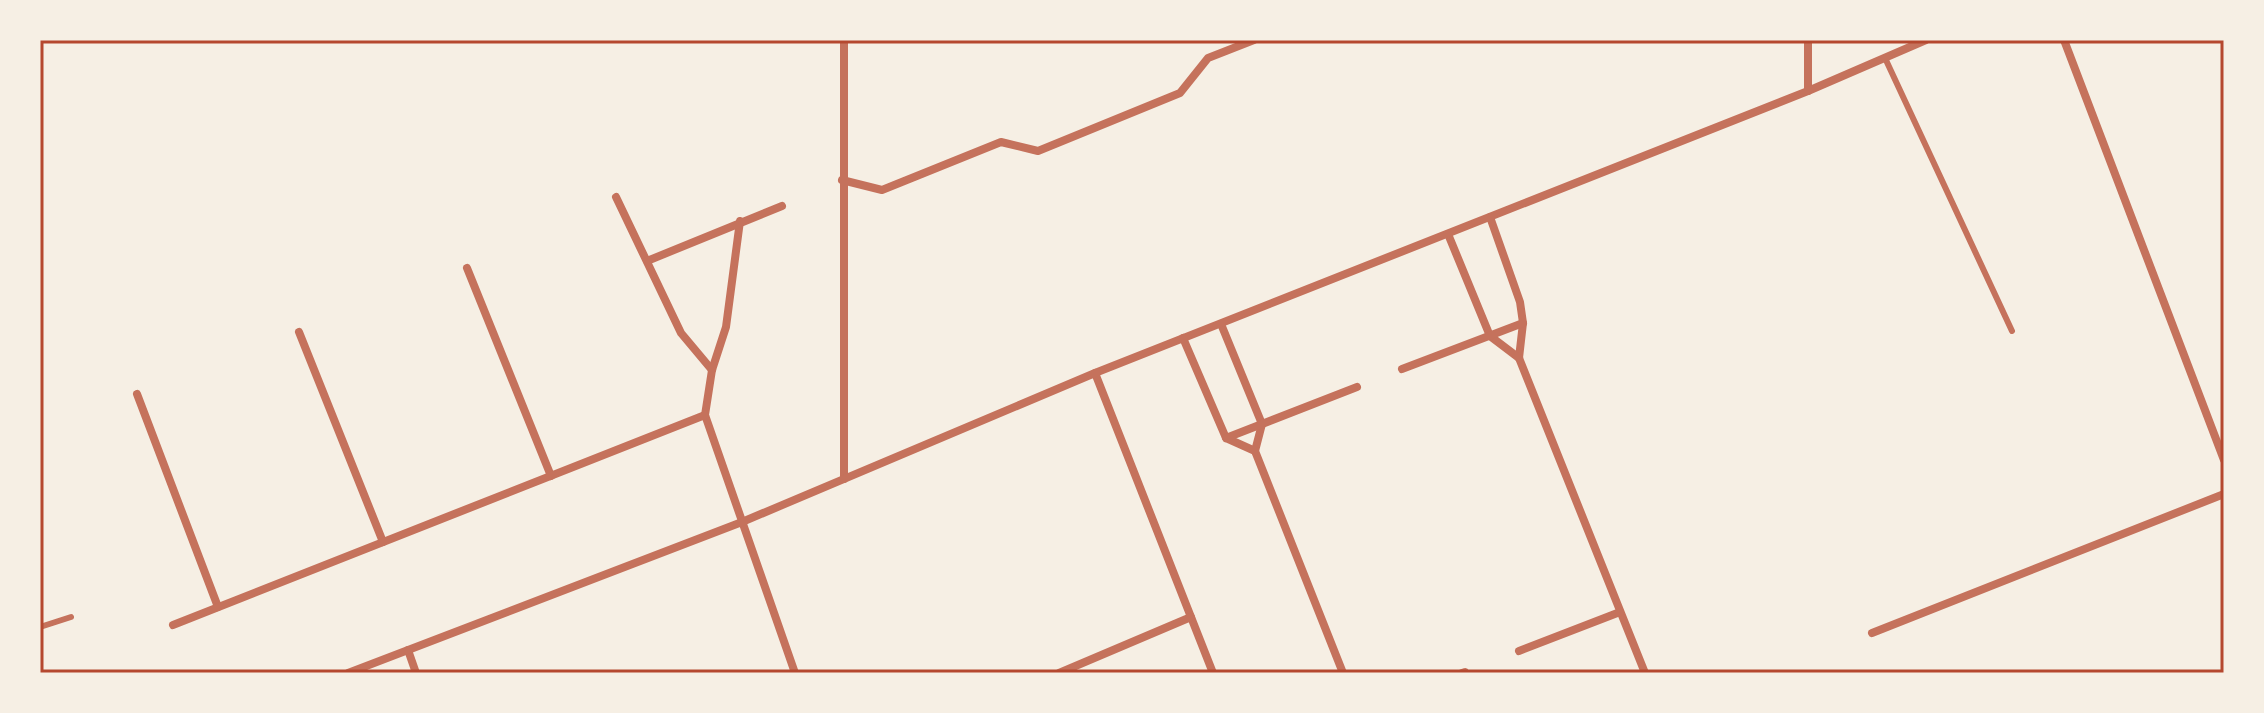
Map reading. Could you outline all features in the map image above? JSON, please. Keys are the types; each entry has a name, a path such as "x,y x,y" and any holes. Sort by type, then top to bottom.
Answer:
{"street":[{"path":"844,40 844,479"},
{"path":"842,180 882,190 1001,142 1038,151 1180,93 1208,58 1254,40"},
{"path":"1808,40 1808,91"},
{"path":"348,673 742,522 1095,373 1808,91 1926,40"},
{"path":"2064,40 2224,460"},
{"path":"616,197 681,333 712,370"},
{"path":"647,261 782,206"},
{"path":"1490,217 1520,302 1523,323 1519,358 1645,673"},
{"path":"740,221 726,327 712,370 705,415 795,673"},
{"path":"1448,234 1490,336 1519,358"},
{"path":"467,268 551,476"},
{"path":"1402,369 1523,323"},
{"path":"1221,324 1262,424 1255,451 1343,673"},
{"path":"299,332 383,542"},
{"path":"1183,338 1226,438 1255,451"},
{"path":"1095,373 1213,673"},
{"path":"1226,438 1357,387"},
{"path":"137,394 218,607"},
{"path":"173,625 705,415"},
{"path":"1872,633 2224,494"},
{"path":"1519,651 1620,612"},
{"path":"1059,673 1191,617"},
{"path":"408,650 416,673"}],"lane":[{"path":"1885,58 2012,331"},
{"path":"40,627 71,617"}]}
